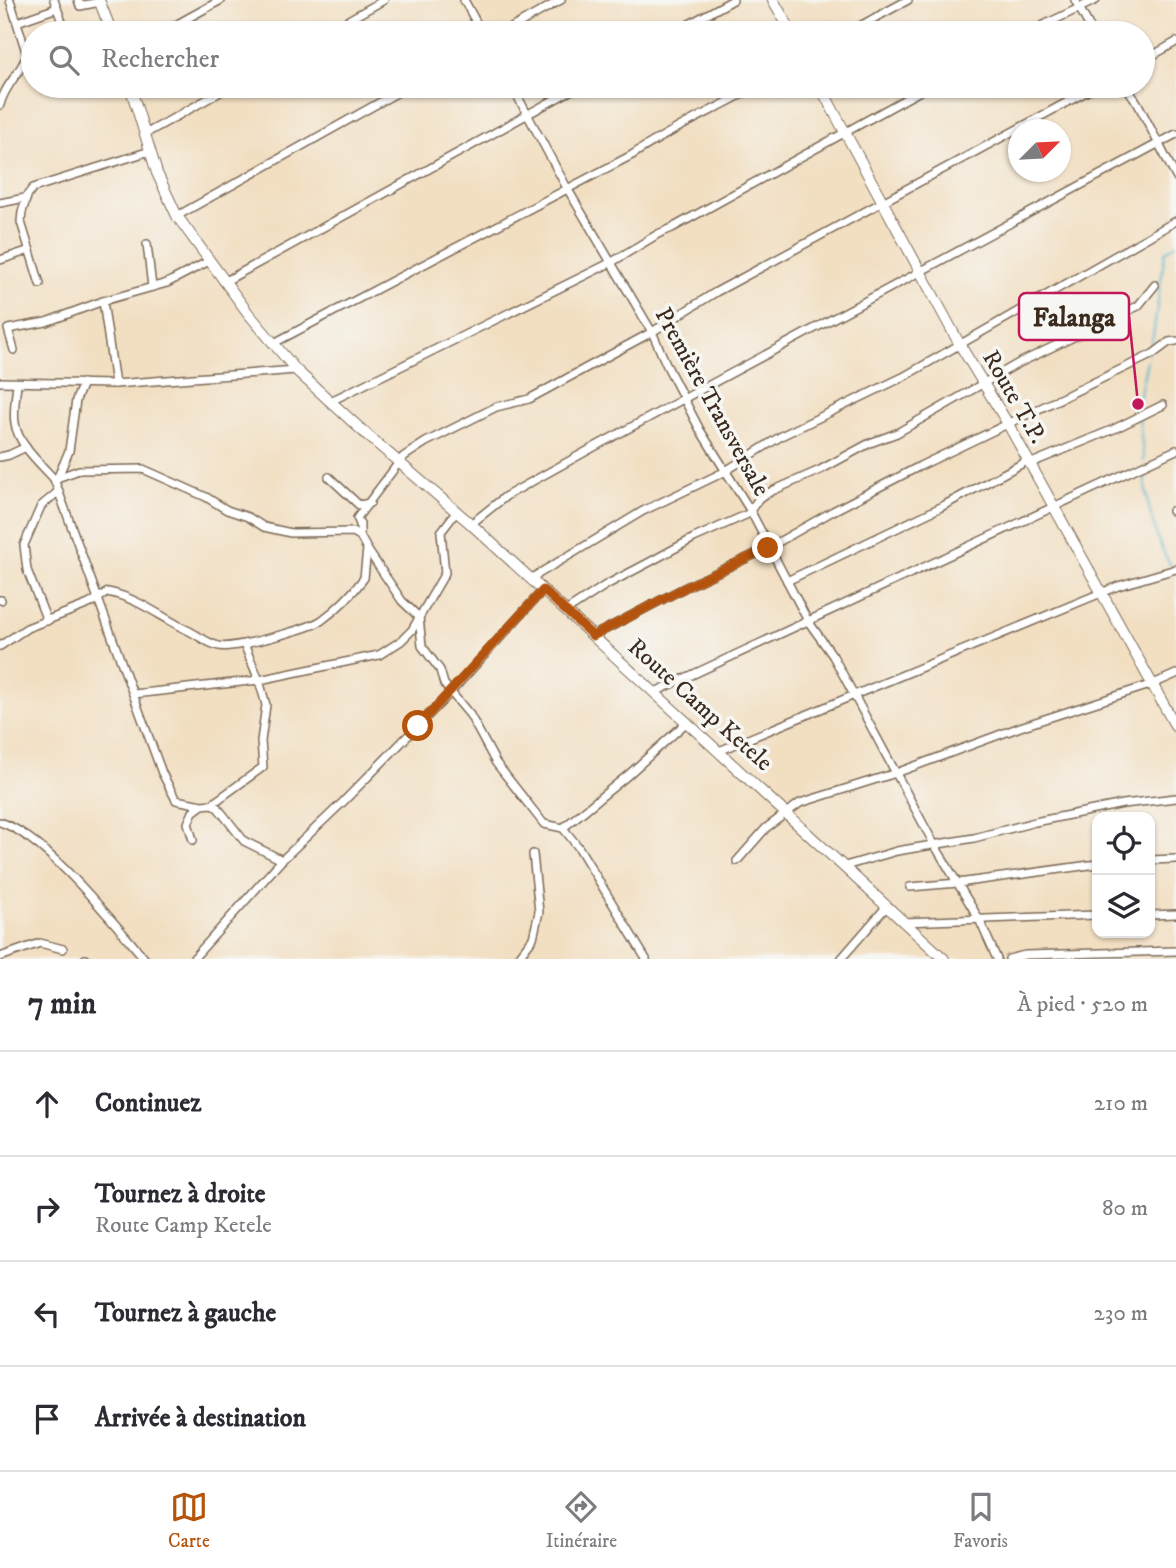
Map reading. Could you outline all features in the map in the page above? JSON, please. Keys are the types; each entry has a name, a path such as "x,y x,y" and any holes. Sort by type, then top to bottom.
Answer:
{"street":[{"path":"10,0 21,35"},
{"path":"78,0 83,7 100,1 107,21"},
{"path":"183,21 221,0"},
{"path":"346,21 384,0"},
{"path":"464,0 475,21"},
{"path":"523,21 561,0"},
{"path":"695,21 733,0"},
{"path":"773,0 785,21"},
{"path":"869,21 908,0"},
{"path":"1075,0 1086,21"},
{"path":"1053,21 1096,0"},
{"path":"17,22 56,4 62,21"},
{"path":"1155,54 1176,42"},
{"path":"0,105 2,93 14,80 21,67"},
{"name":"Route Camp Ketele","path":"134,98 150,150 177,216 224,282 296,370 329,402 457,511 944,959"},
{"path":"145,134 210,98"},
{"path":"177,216 388,98"},
{"name":"Première Transversale","path":"519,98 567,188 652,332 724,472 750,510 808,621 832,656 934,844 979,919 998,959"},
{"path":"224,282 557,98"},
{"path":"274,343 736,98"},
{"name":"Route T.P.","path":"827,98 960,345 1103,592 1176,727"},
{"path":"329,402 612,262 630,249 907,98"},
{"path":"646,959 579,848 564,828 544,824 496,762 470,715 444,684 440,670 423,648 419,617 402,601 367,549 360,536 357,518 399,462 426,442 496,408 529,399 652,332 716,292 1075,98"},
{"path":"1134,98 1176,177"},
{"path":"471,524 506,496 1176,134"},
{"path":"40,284 21,222 27,197 33,188 150,150"},
{"path":"0,202 27,197"},
{"path":"530,579 653,506 724,472 783,435 903,377 1176,221"},
{"path":"147,244 152,287"},
{"path":"0,260 30,250"},
{"path":"14,350 8,329 46,322 182,277 209,261"},
{"path":"566,611 694,538 748,514 759,498 772,491 820,470 870,443 897,433 1017,364 1138,306 1155,285"},
{"path":"103,302 115,384"},
{"path":"593,636 768,548 832,511 1176,341"},
{"path":"0,382 115,384 296,370"},
{"path":"17,383 15,425 26,447 56,479 169,791 176,800 212,804 263,767 261,741 266,705 244,644"},
{"path":"56,479 69,451 76,400 83,383"},
{"path":"786,581 1028,462 1114,429 1163,405"},
{"path":"0,457 26,447"},
{"path":"655,692 1176,450"},
{"path":"56,479 79,470 143,469 205,497 226,510 248,517 264,527 291,533 353,532 360,536"},
{"path":"329,477 359,505 370,502"},
{"path":"47,621 27,570 24,545 41,506 59,491"},
{"path":"134,694 259,680 379,655 401,641 419,617 445,570 441,529 457,511"},
{"path":"0,646 27,628 89,604 108,592 122,595 155,610 163,618 218,646 244,644 322,620 364,578 367,549"},
{"path":"719,751 1103,592 1176,569"},
{"path":"193,959 282,860 451,692 543,590"},
{"path":"737,861 766,828 800,803 895,773 1176,674"},
{"path":"564,828 687,722"},
{"path":"845,866 897,851 974,838 1035,822 1123,804 1176,798"},
{"path":"212,804 244,841 282,860"},
{"path":"193,840 188,823 193,812 202,805"},
{"path":"0,822 27,836 80,885 145,959"},
{"path":"517,959 533,938 539,912 533,854"},
{"path":"1155,860 1176,859"},
{"path":"910,887 1092,865"},
{"path":"841,959 887,906"},
{"path":"1155,915 1176,914"},
{"path":"904,922 1092,915"},
{"path":"2,957 40,943 63,949"},
{"path":"1009,959 1025,956 1176,951"}],"waterway":[{"path":"1148,354 1165,252 1176,244"},
{"path":"1139,413 1138,404 1147,360"},
{"path":"1139,418 1144,461"},
{"path":"1144,467 1152,520 1161,547 1173,568"}],"place":[{"name":"Falanga","path":"1138,404"}],"route":[{"path":"418,726 543,590 593,636 768,548"}]}
